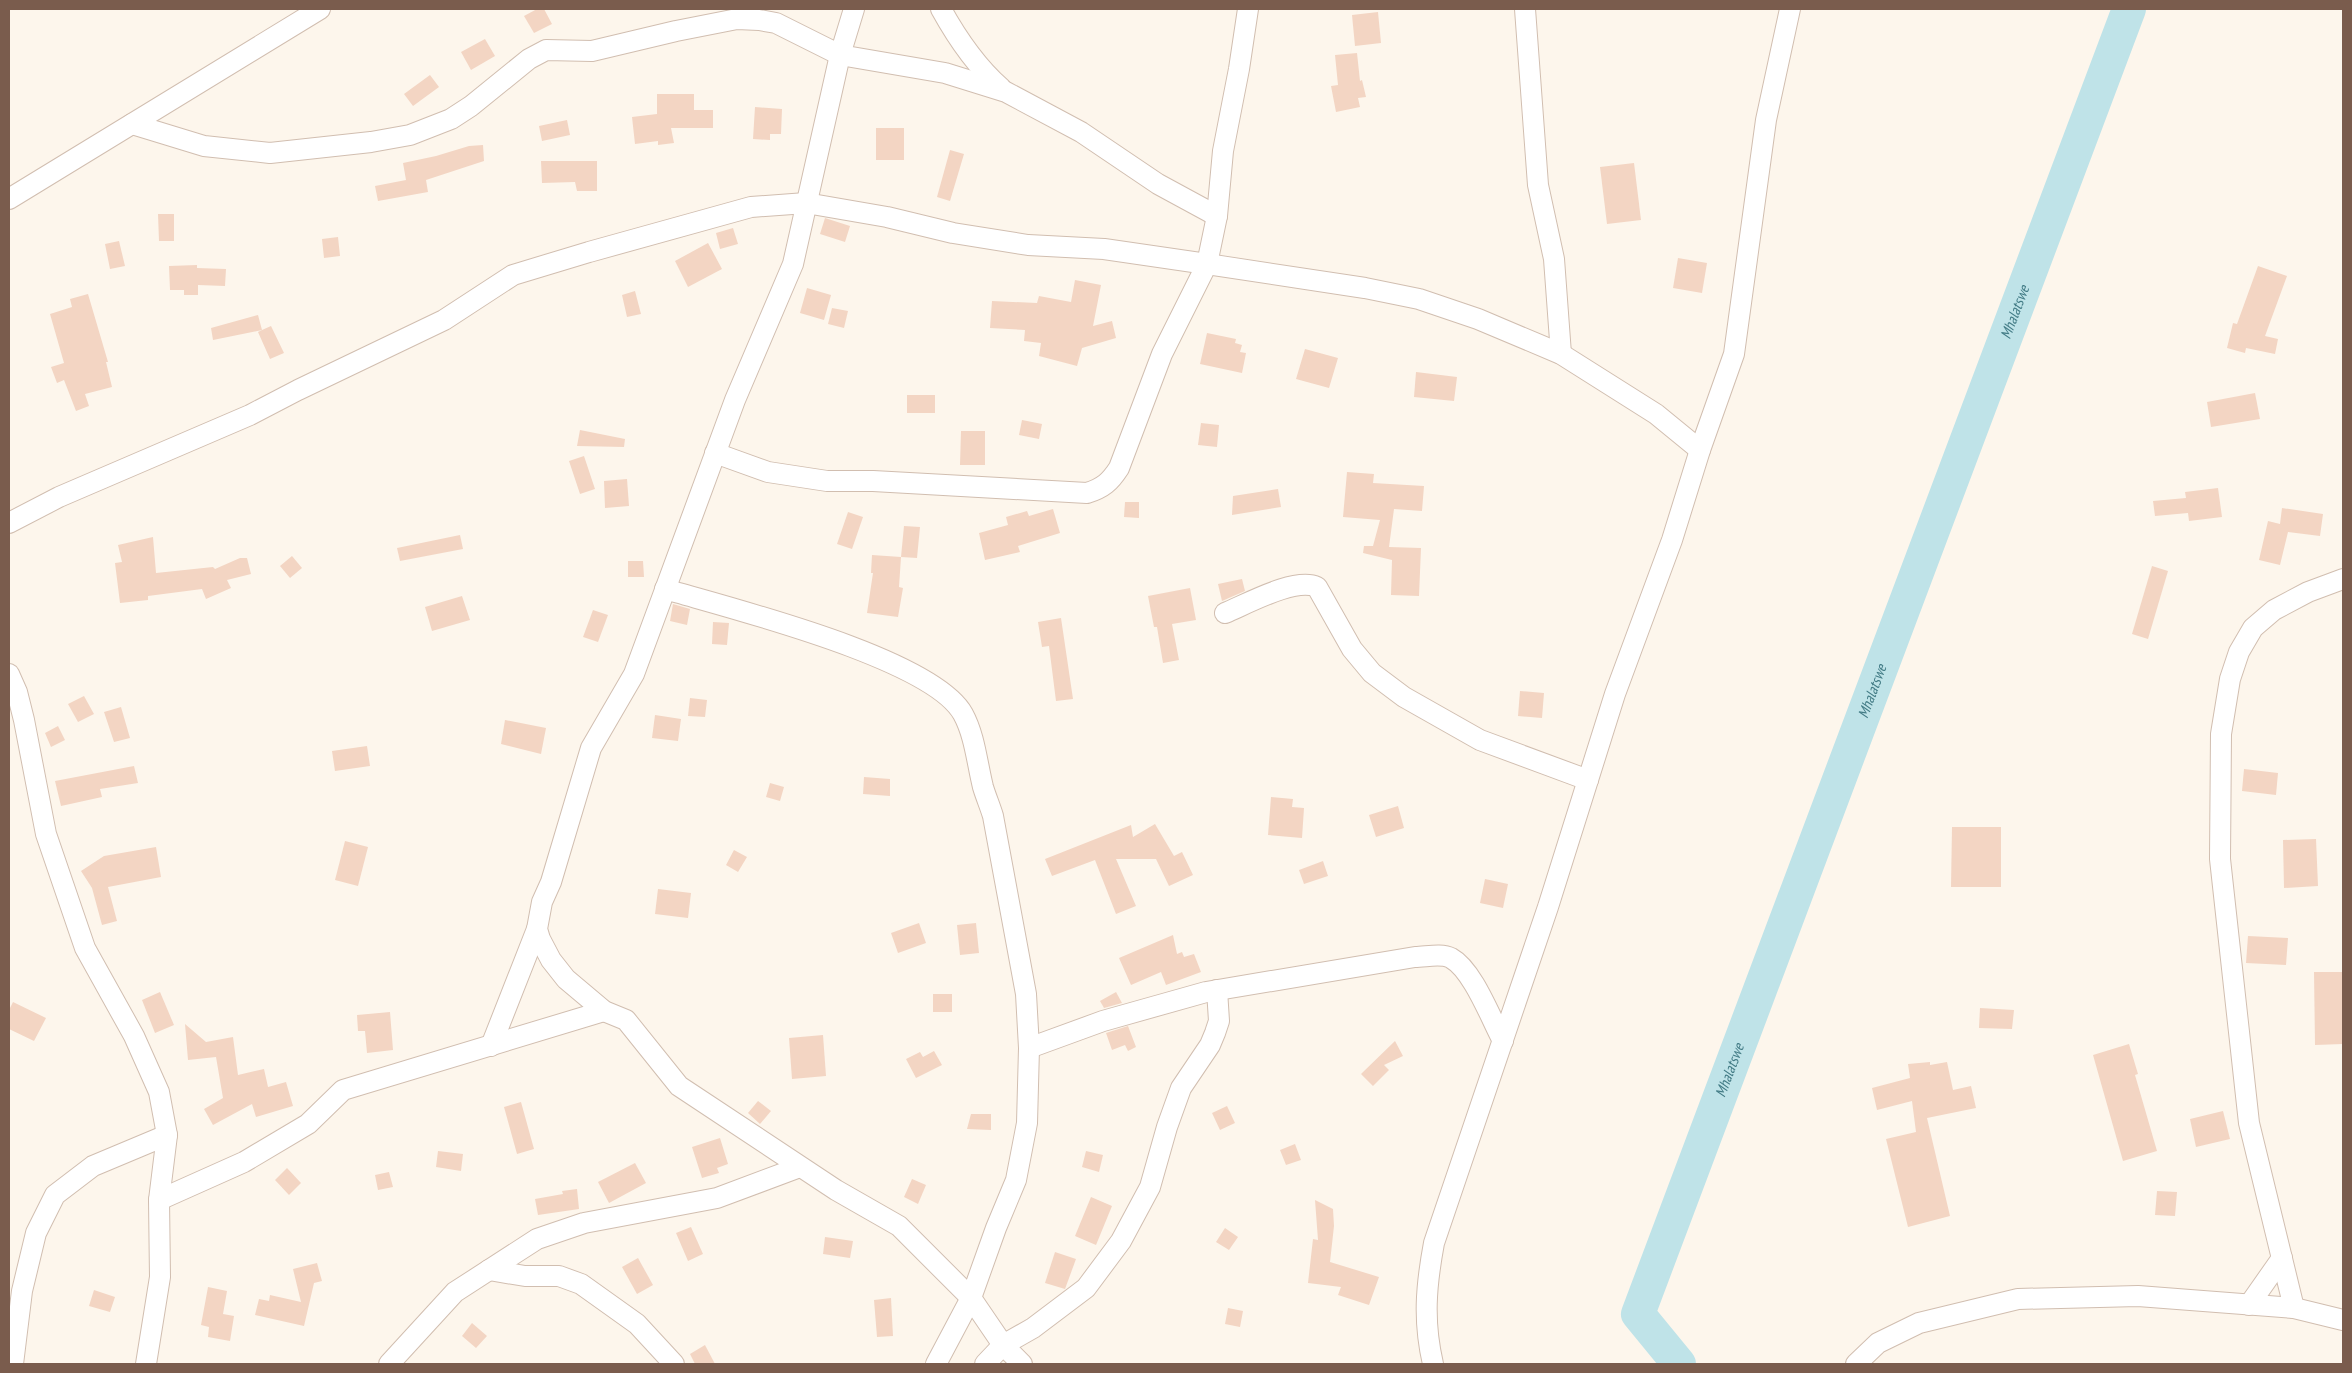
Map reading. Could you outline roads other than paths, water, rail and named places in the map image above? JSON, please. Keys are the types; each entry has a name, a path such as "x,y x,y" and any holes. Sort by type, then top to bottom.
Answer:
{"street":[{"path":"9,199 320,9"},
{"path":"490,1046 538,929 542,902 552,882 591,748 634,674 735,400 793,264 840,55 854,9"},
{"path":"941,9 952,29 974,60 1006,92"},
{"path":"715,453 768,472 826,481 873,481 1087,493 1100,489 1109,483 1119,468 1162,354 1206,264 1217,216 1223,151 1239,69 1248,9"},
{"path":"1525,9 1538,185 1554,260 1561,354"},
{"path":"1433,1364 1426,1335 1427,1283 1434,1243 1503,1041 1615,694 1672,540 1700,450 1734,354 1766,120 1790,9"},
{"path":"132,124 204,146 270,153 410,136 451,119 471,106 529,59 546,50 592,51 737,19 776,23 840,55 945,73 1006,92 1081,132 1158,184 1217,216"},
{"path":"9,523 59,497 250,415 444,320 513,275 589,252 751,208 806,203 887,217 953,233 1028,245 1104,249 1365,288 1419,299 1478,319 1561,354 1656,414 1700,450"},
{"path":"2294,1308 2249,1123 2220,858 2221,734 2230,679 2238,652 2253,628 2274,610 2308,592 2343,578"},
{"path":"1225,613 1292,586 1309,584 1316,588 1352,649 1372,673 1404,697 1480,740 1588,780"},
{"path":"665,589 854,646 913,674 951,698 963,713 970,730 984,787 994,816 1026,994 1029,1048 1027,1123 1016,1180 996,1228 972,1298 936,1364"},
{"path":"9,674 17,692 24,720 46,834 86,948 134,1036 159,1092 167,1135 159,1200 160,1277 146,1364"},
{"path":"538,929 540,939 551,960 566,979 604,1011 626,1020 679,1086 836,1190 899,1226 972,1298 1003,1345 1022,1364"},
{"path":"1029,1048 1108,1019 1217,990 1415,957 1441,956 1451,958 1464,970 1503,1041"},
{"path":"984,1364 1003,1345 1033,1328 1086,1288 1121,1242 1150,1187 1167,1127 1181,1088 1210,1045 1215,1033 1219,1021 1217,990"},
{"path":"159,1200 244,1162 308,1124 343,1090 604,1011"},
{"path":"13,1364 22,1291 36,1233 55,1195 93,1166 167,1135"},
{"path":"389,1364 455,1292 537,1239 584,1223 717,1198 800,1167"},
{"path":"2250,1305 2282,1258"},
{"path":"489,1270 525,1276 559,1276 581,1284 637,1324 674,1364"},
{"path":"1856,1364 1878,1343 1919,1323 2018,1299 2138,1296 2294,1308 2343,1320"}],"waterway":[{"name":"Mhalatswe","path":"1679,1364 1638,1314 2129,9"}]}
